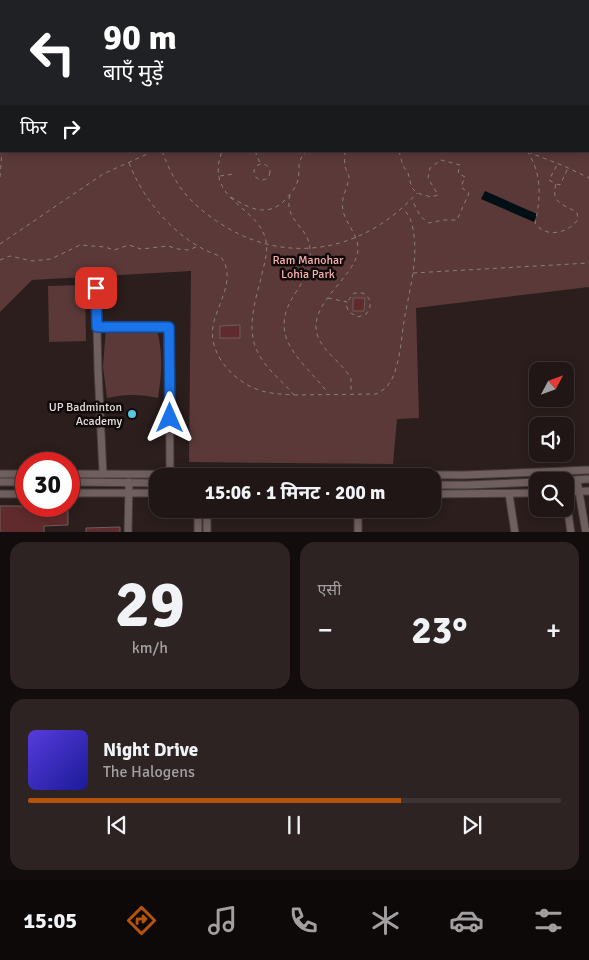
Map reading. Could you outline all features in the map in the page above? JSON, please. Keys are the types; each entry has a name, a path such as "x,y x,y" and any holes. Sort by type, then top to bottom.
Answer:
{"street":[{"path":"96,288 103,474"},
{"path":"97,327 169,327 170,468"},
{"path":"562,472 589,470"},
{"path":"441,475 529,473"},
{"path":"0,474 15,474"},
{"path":"80,474 149,474"},
{"path":"574,480 589,479"},
{"path":"577,480 586,532"},
{"path":"0,482 15,482"},
{"path":"80,482 149,482"},
{"path":"128,532 130,482"},
{"path":"441,485 529,482"},
{"path":"574,491 589,491"},
{"path":"80,493 149,493"},
{"path":"441,494 529,493"},
{"path":"0,494 15,494"},
{"path":"509,494 515,532"},
{"path":"569,517 572,532"},
{"path":"198,518 198,532"},
{"path":"207,518 207,532"},
{"path":"358,518 358,532"}],"path":[{"path":"0,177 2,152"},
{"path":"0,244 103,174 152,152"},
{"path":"162,152 176,184 199,208 238,234 267,245 310,248 327,246 356,238 376,228 403,208 417,193"},
{"path":"222,152 218,165 223,188 262,230 267,245 265,261 252,311 253,339 264,363 294,395"},
{"path":"255,152 260,164"},
{"path":"306,152 298,161 298,179 288,204 290,214 305,234 310,248 311,259 307,274 286,308 283,327 287,342 293,351 329,394"},
{"path":"345,152 345,165 349,177 343,194 342,208 345,221 356,238 359,247 358,254 324,303 316,326 318,336 328,352 349,375 351,379 351,394"},
{"path":"400,152 403,166 408,173 412,188 417,193 430,197 438,195 428,178 430,168 441,160 460,165 458,173 465,177 462,187 469,193 457,220 429,223 421,217 412,199"},
{"path":"528,152 539,180 539,205 535,223 538,228 552,233 572,227 578,219 577,213 556,199 556,184"},
{"path":"530,152 589,178"},
{"path":"129,163 133,174 154,206 176,229 186,239 220,256 225,265 227,282 212,333 219,356 232,373 251,387 266,392 294,395 376,394 386,388 398,362 413,273 415,247 413,228 408,214 403,208"},
{"path":"558,163 549,180 556,184 560,185 568,168"},
{"path":"260,164 266,165 269,170 268,176 263,179 259,179 255,174 255,169 260,164"},
{"path":"219,176 233,174"},
{"path":"229,195 244,206 259,210 274,208 283,203 290,195"},
{"path":"0,260 10,256 32,261 51,259 80,245 114,250 129,245 141,249 168,246 189,250 198,246"},
{"path":"413,273 589,262"},
{"path":"363,292 369,299 370,307 366,314 358,317 349,312 346,305 347,302 354,293 363,292"},
{"path":"328,298 347,302"}],"green space":[{"name":"Ram Manohar Lohia Park","path":"0,152 589,152 589,287 416,308 419,418 397,419 393,464 189,462 191,271 32,280 0,312"},
{"path":"85,285 86,341 49,342 48,286"},
{"path":"106,329 132,333 157,330 161,364 158,398 132,395 107,398 103,366"}],"shaded area":[{"path":"485,191 537,214 534,222 481,199"}],"building":[{"path":"353,298 365,298 364,311 353,311"},
{"path":"240,325 240,338 220,338 220,326"},
{"path":"0,506 15,506 15,517 68,517 68,525 44,526 44,532 0,532"},
{"path":"120,527 120,532 86,532 86,528"}],"place":[{"name":"UP Badminton Academy","path":"132,414"}],"route":[{"path":"96,288 97,327 169,327 170,418"}]}
